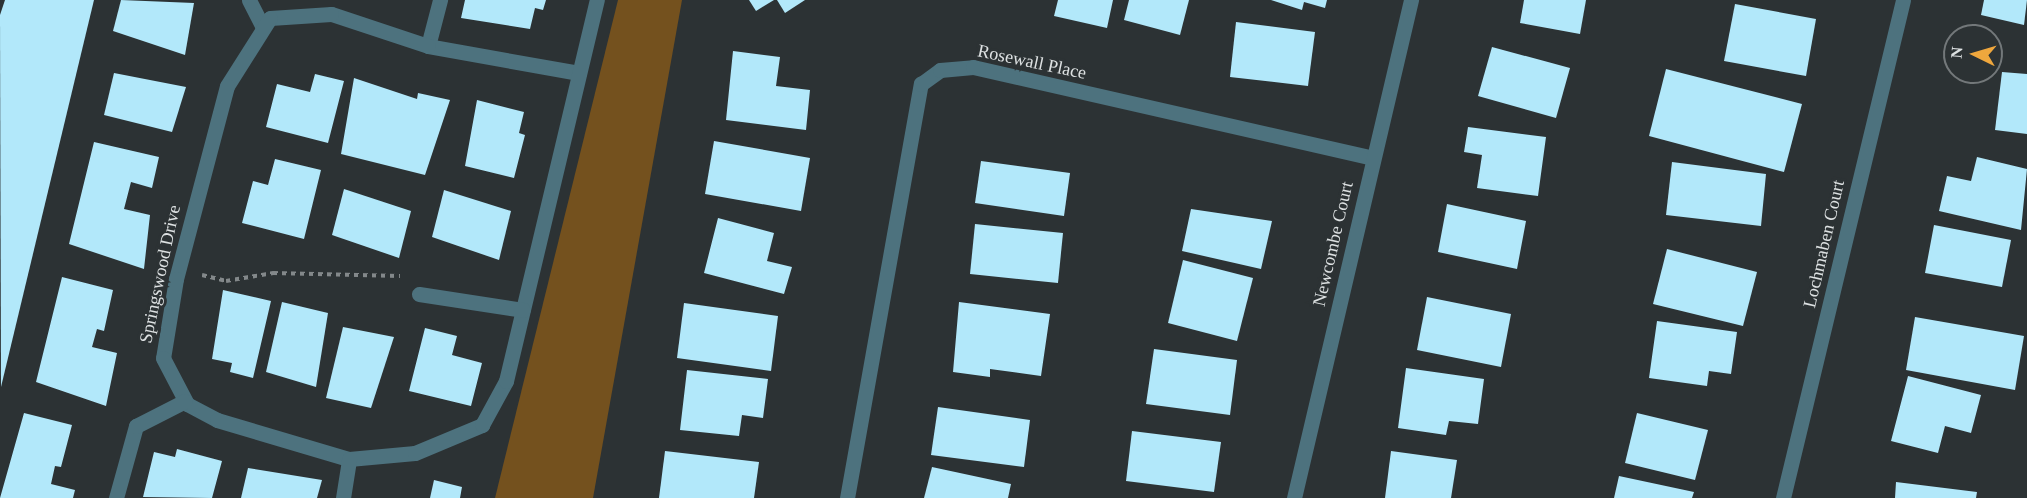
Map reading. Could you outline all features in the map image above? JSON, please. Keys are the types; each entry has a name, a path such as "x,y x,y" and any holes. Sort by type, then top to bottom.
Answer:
{"street":[{"path":"249,0 263,27 270,18 331,14 428,46 579,72"},
{"path":"428,46 440,0"},
{"path":"116,498 135,426 185,401 217,420 349,459 416,453 482,425 506,381 597,0"},
{"name":"Newcombe Court","path":"1294,498 1411,0"},
{"name":"Lochmaben Court","path":"1783,498 1903,0"},
{"name":"Springswood Drive","path":"185,401 163,358 178,268 227,87 263,27"},
{"name":"Rosewall Place","path":"847,498 921,84 940,70 973,67 1373,158"},
{"path":"419,294 523,310"},
{"path":"343,498 349,459"}],"path":[{"path":"178,268 226,281 273,273 374,279 408,275"}],"shaded area":[{"path":"618,0 682,0 593,498 495,498"}],"building":[{"path":"5,0 94,0 1,387 0,15"},
{"path":"121,0 194,3 185,55 113,31"},
{"path":"465,0 546,0 543,10 535,8 530,29 461,18"},
{"path":"749,0 774,0 756,11"},
{"path":"777,0 805,0 785,13"},
{"path":"1058,0 1113,0 1107,28 1054,16"},
{"path":"1129,0 1189,0 1180,35 1124,20"},
{"path":"1271,0 1327,0 1325,8 1304,2 1302,10"},
{"path":"1524,0 1586,0 1580,34 1520,23"},
{"path":"1984,0 2027,0 2024,25 1981,15"},
{"path":"1735,4 1816,19 1806,76 1724,61"},
{"path":"1236,22 1315,32 1308,86 1230,77"},
{"path":"1492,47 1570,68 1556,118 1478,96"},
{"path":"733,51 780,57 776,86 810,90 806,130 726,120"},
{"path":"1666,69 1802,104 1784,172 1649,136"},
{"path":"2003,72 2027,74 2027,134 1995,130"},
{"path":"114,73 186,87 172,132 104,115"},
{"path":"315,74 344,81 328,143 266,127 277,84 310,92"},
{"path":"354,78 417,99 418,93 450,100 425,175 341,154"},
{"path":"477,100 524,112 519,133 525,135 514,178 465,166"},
{"path":"1468,127 1546,137 1538,196 1477,188 1482,155 1464,152"},
{"path":"714,141 810,158 801,211 705,194"},
{"path":"94,142 159,157 152,188 131,182 124,209 150,215 144,269 69,244"},
{"path":"1977,157 2027,169 2021,230 1939,211 1947,176 1971,181"},
{"path":"275,159 321,170 304,239 242,223 253,181 268,185"},
{"path":"981,161 1070,173 1064,216 975,203"},
{"path":"1672,162 1766,174 1761,226 1666,215"},
{"path":"344,189 411,211 399,258 332,235"},
{"path":"444,190 511,211 499,260 432,237"},
{"path":"1447,204 1526,221 1517,269 1438,252"},
{"path":"1191,209 1272,221 1261,269 1182,251"},
{"path":"718,218 774,233 767,261 792,267 784,294 704,273"},
{"path":"975,224 1063,233 1058,283 970,274"},
{"path":"1934,225 2011,240 2002,287 1925,273"},
{"path":"1667,249 1757,272 1743,326 1653,304"},
{"path":"1183,260 1253,278 1237,341 1168,323"},
{"path":"62,277 113,290 104,331 97,329 92,347 117,353 106,406 36,382"},
{"path":"223,290 271,301 253,378 230,372 232,363 212,359"},
{"path":"1427,297 1511,314 1501,367 1417,350"},
{"path":"282,302 328,313 316,387 266,372"},
{"path":"959,302 1050,314 1041,376 990,369 990,377 953,372"},
{"path":"684,303 778,316 771,371 677,358"},
{"path":"1915,317 2024,336 2015,390 1906,370"},
{"path":"1657,321 1737,332 1731,374 1709,371 1707,386 1649,378"},
{"path":"343,327 394,337 371,408 326,398"},
{"path":"425,328 457,336 452,355 482,363 471,406 409,391"},
{"path":"1154,349 1237,360 1230,415 1146,404"},
{"path":"1406,368 1484,379 1478,424 1449,421 1446,435 1398,428"},
{"path":"687,370 768,379 763,418 742,415 739,436 680,430"},
{"path":"1908,376 1981,395 1971,433 1945,426 1938,453 1891,441"},
{"path":"938,407 1030,420 1024,467 931,455"},
{"path":"24,413 72,425 61,467 55,466 51,484 75,490 73,498 0,498"},
{"path":"1637,413 1708,430 1695,480 1625,463"},
{"path":"1132,431 1221,442 1214,492 1126,481"},
{"path":"177,449 222,461 212,498 143,497 154,452 175,457"},
{"path":"665,451 759,462 754,498 659,498"},
{"path":"1391,451 1457,460 1451,498 1385,498"},
{"path":"932,467 1011,484 1008,498 924,498"},
{"path":"248,468 322,480 317,498 241,498"},
{"path":"1619,476 1694,492 1692,498 1614,498"},
{"path":"434,480 462,487 460,498 430,498"},
{"path":"1896,482 1977,492 1976,498 1895,498"}]}
